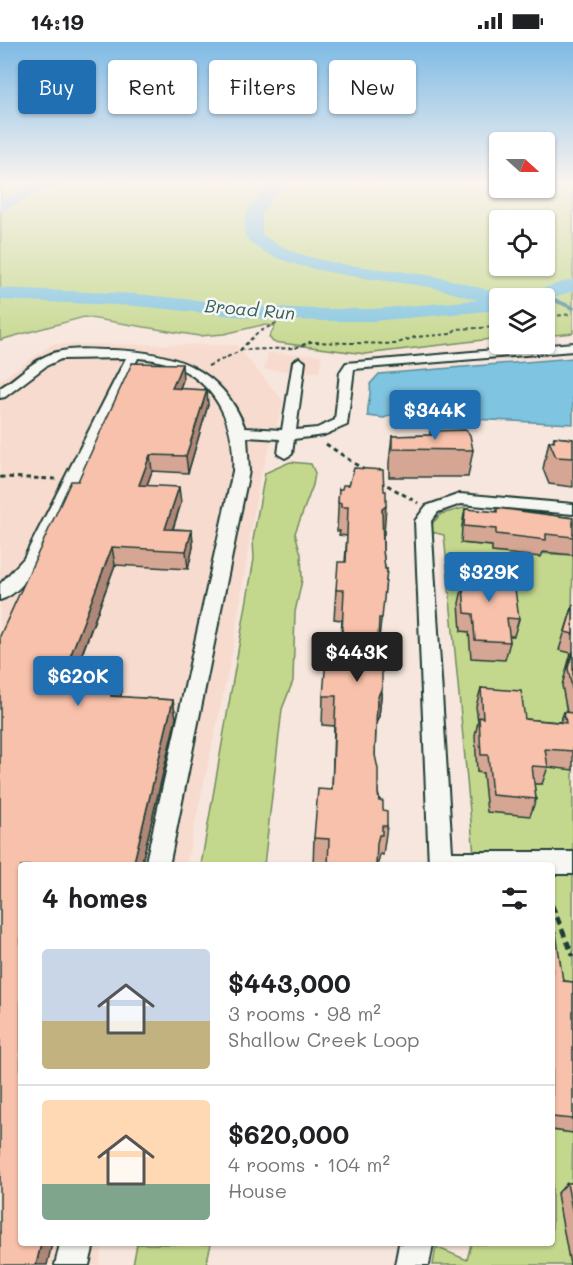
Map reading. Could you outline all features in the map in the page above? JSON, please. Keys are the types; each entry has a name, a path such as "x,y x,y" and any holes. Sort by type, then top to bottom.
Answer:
{"street":[{"path":"242,432 303,434 327,430 342,422 344,379 350,366 434,356 573,347"},
{"path":"0,394 36,367 58,356 76,353 162,358 194,372 223,399 234,414 242,432 244,450 241,471 158,862"},
{"path":"0,594 23,573 33,558 133,355"},
{"path":"285,454 299,362"},
{"path":"441,862 423,521 432,509 445,503 474,499 573,509"},
{"path":"555,863 573,863"},
{"path":"72,1265 76,1246"},
{"path":"411,1265 416,1246"}],"path":[{"path":"555,316 573,314"},
{"path":"240,351 257,333 278,322"},
{"path":"203,368 240,351 296,348 310,342 394,344 415,337 451,334 456,330 489,328"},
{"path":"303,434 330,446 385,484 432,509"},
{"path":"0,477 72,479"},
{"path":"555,912 573,956"}],"shaded area":[{"path":"53,344 236,345 284,402 259,480 232,654 187,862 18,862 18,1246 103,1246 99,1265 0,1265 0,380"},
{"path":"268,353 322,355 319,372 264,370"}],"green space":[{"path":"1,238 489,238 489,276 555,276 555,238 573,238 573,333 555,335 555,288 489,288 489,339 365,354 273,342 269,337 275,326 262,325 224,334 199,336 84,317 0,340"},
{"path":"290,462 311,464 315,473 313,485 295,533 301,554 302,580 295,612 293,681 282,709 264,862 202,862 254,559 253,540 265,473"},
{"path":"464,508 479,511 462,543 492,546 492,551 573,555 570,731 573,770 573,998 555,976 555,862 475,862 444,535 432,532 431,525 441,514","holes":["464,604 514,636 461,631","479,735 542,784 526,783 477,772"]},
{"path":"555,1130 573,1133 570,1265 433,1265 436,1247 467,1260 470,1246 555,1246"},
{"path":"137,1246 211,1246 206,1265 133,1265"}],"water":[{"path":"573,358 573,424 391,415 384,418 368,416 370,384 379,374"}],"building":[{"path":"132,363 182,364 172,388 207,390 186,456 150,455 139,485 179,487 165,529 192,530 186,551 112,547 65,670 118,673 111,696 173,700 134,862 18,862 18,1246 41,1246 36,1265 0,1265 0,636 71,481 78,481"},
{"path":"466,430 470,435 473,450 392,449 392,436 432,435 430,431"},
{"path":"554,437 573,439 573,458 556,457 549,441 554,442"},
{"path":"354,468 383,470 386,506 382,509 383,550 385,569 387,569 382,618 379,618 377,663 382,669 382,687 377,699 375,755 379,801 383,801 383,810 387,811 387,826 382,826 382,835 379,835 376,862 328,862 329,839 314,838 318,789 332,790 336,696 323,696 326,659 339,660 344,590 336,590 338,562 346,562 348,507 341,507 341,503 338,503 339,489 342,489 343,485 349,485"},
{"path":"497,508 573,518 573,537 546,534 546,540 496,534 496,529 464,526 465,509 497,512"},
{"path":"467,564 499,566 502,589 515,589 519,619 507,618 510,642 475,640 473,614 465,613 463,586 468,586"},
{"path":"573,605 573,634 565,632"},
{"path":"573,651 573,694 568,668"},
{"path":"481,688 521,691 525,719 566,723 564,712 573,713 573,751 545,749 548,767 532,766 536,799 492,795 488,755 481,755 479,717 483,718"},
{"path":"555,933 563,981 573,982 573,1119 555,1117"},
{"path":"567,1183 573,1183 573,1215"}],"waterway":[{"path":"257,238 268,247 289,256 315,263 428,281 489,296"},
{"name":"Broad Run","path":"555,291 573,285"},
{"name":"Broad Run","path":"0,294 137,300 264,313 324,315 372,315 489,305"},
{"path":"555,300 573,308"}]}
